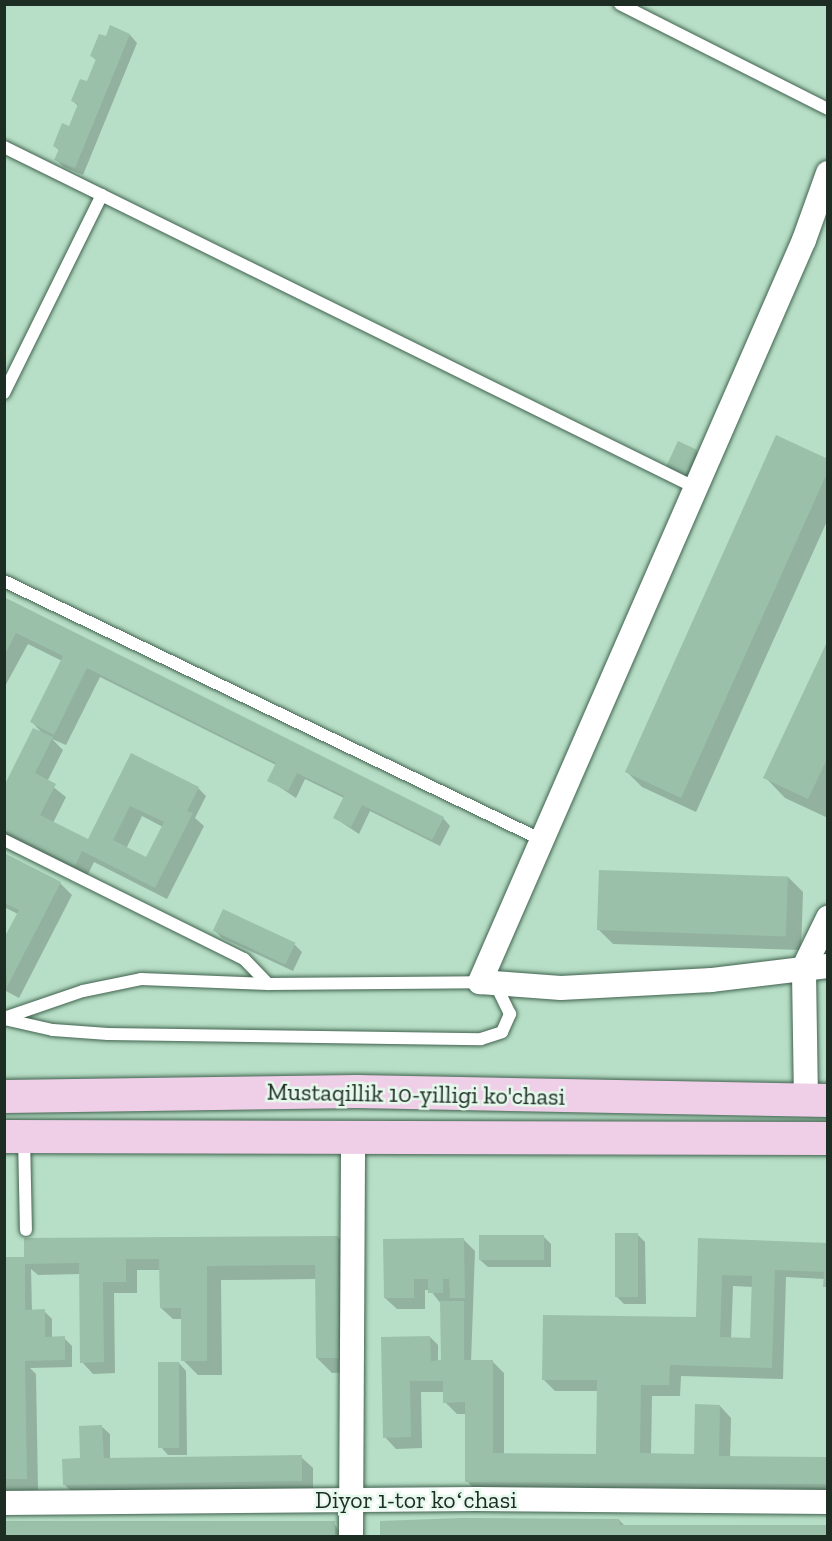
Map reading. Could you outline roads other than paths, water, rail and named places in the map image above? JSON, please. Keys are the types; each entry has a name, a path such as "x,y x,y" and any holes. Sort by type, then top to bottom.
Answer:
{"main road":[{"name":"Mustaqillik 10-yilligi ko'chasi","path":"4,1096 356,1091 817,1100"},
{"name":"Mustaqillik 10-yilligi ko'chasi","path":"14,1136 353,1135 828,1138"}],"street":[{"path":"816,966 712,980 561,988 488,983 515,895 543,840 694,487 804,240 828,173"},
{"path":"817,1100 816,966 828,918"},
{"path":"351,1536 353,1135"},
{"name":"Diyor 1-tor koʻchasi","path":"4,1503 351,1500 828,1502"}],"lane":[{"path":"620,4 828,109"},
{"path":"4,147 694,487"},
{"path":"4,393 102,195"},
{"path":"4,581 543,840"},
{"path":"4,840 244,958 268,984"},
{"path":"141,979 268,984 488,983 510,1014 502,1032 481,1039 108,1034 53,1030 4,1018 63,996 141,979"},
{"path":"14,1136 26,1230"}]}
